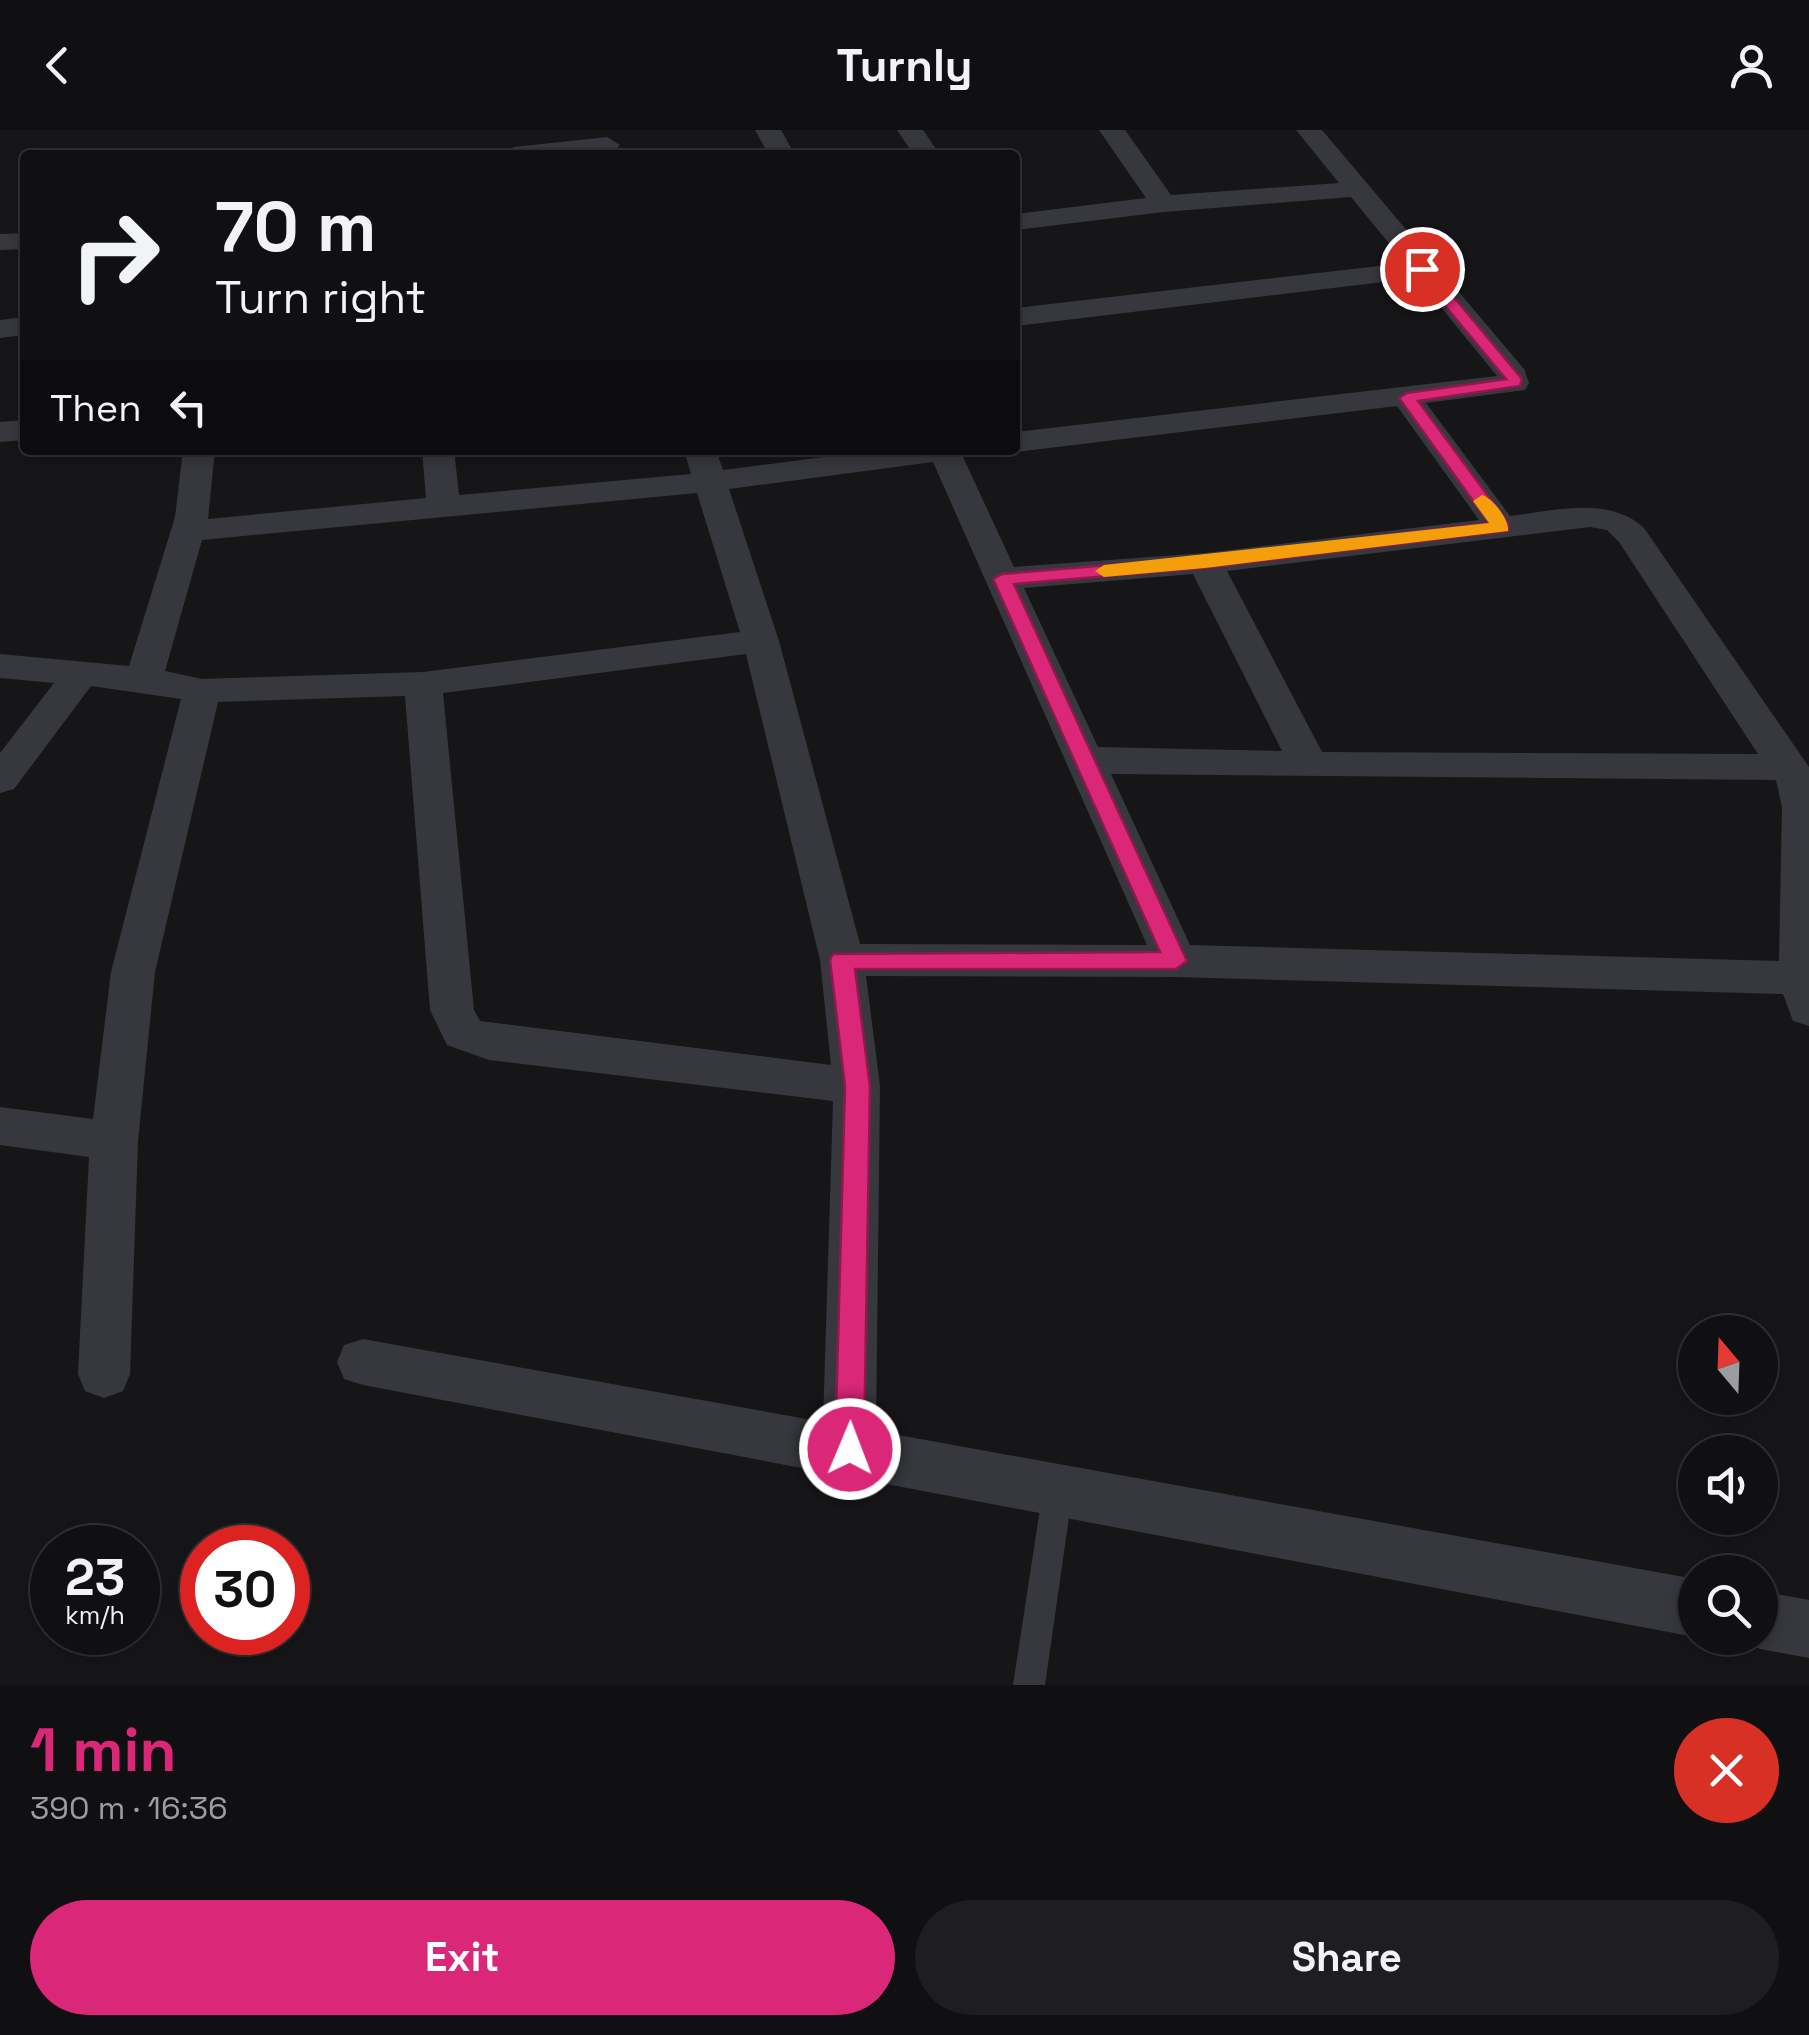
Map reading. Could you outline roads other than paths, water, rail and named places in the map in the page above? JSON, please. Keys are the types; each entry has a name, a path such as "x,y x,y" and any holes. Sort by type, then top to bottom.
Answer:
{"street":[{"path":"1112,130 1164,204"},
{"path":"1020,441 1514,383 1309,130"},
{"path":"552,150 606,143"},
{"path":"1020,221 1164,204 1358,189"},
{"path":"1020,316 1422,269"},
{"path":"1407,398 1501,527"},
{"path":"144,679 188,531 198,455"},
{"path":"438,455 443,507"},
{"path":"188,531 443,507 704,466 880,455"},
{"path":"946,455 1176,961"},
{"path":"704,466 762,641 842,960 857,1086 850,1449"},
{"path":"842,960 1176,961 1805,994 1802,796 1789,767 1623,525 1599,517 1205,563 1002,579"},
{"path":"1205,563 1309,765"},
{"path":"0,666 144,679 202,690 423,684 762,641"},
{"path":"0,780 80,674"},
{"path":"423,684 452,1010 464,1033 489,1042 857,1086"},
{"path":"104,1374 114,1141 139,940 202,690"},
{"path":"1084,760 1789,767"},
{"path":"0,1126 114,1141"},
{"path":"363,1362 1678,1605"},
{"path":"1778,1624 1809,1630"}],"lane":[{"path":"1029,1685 1058,1488"}]}
